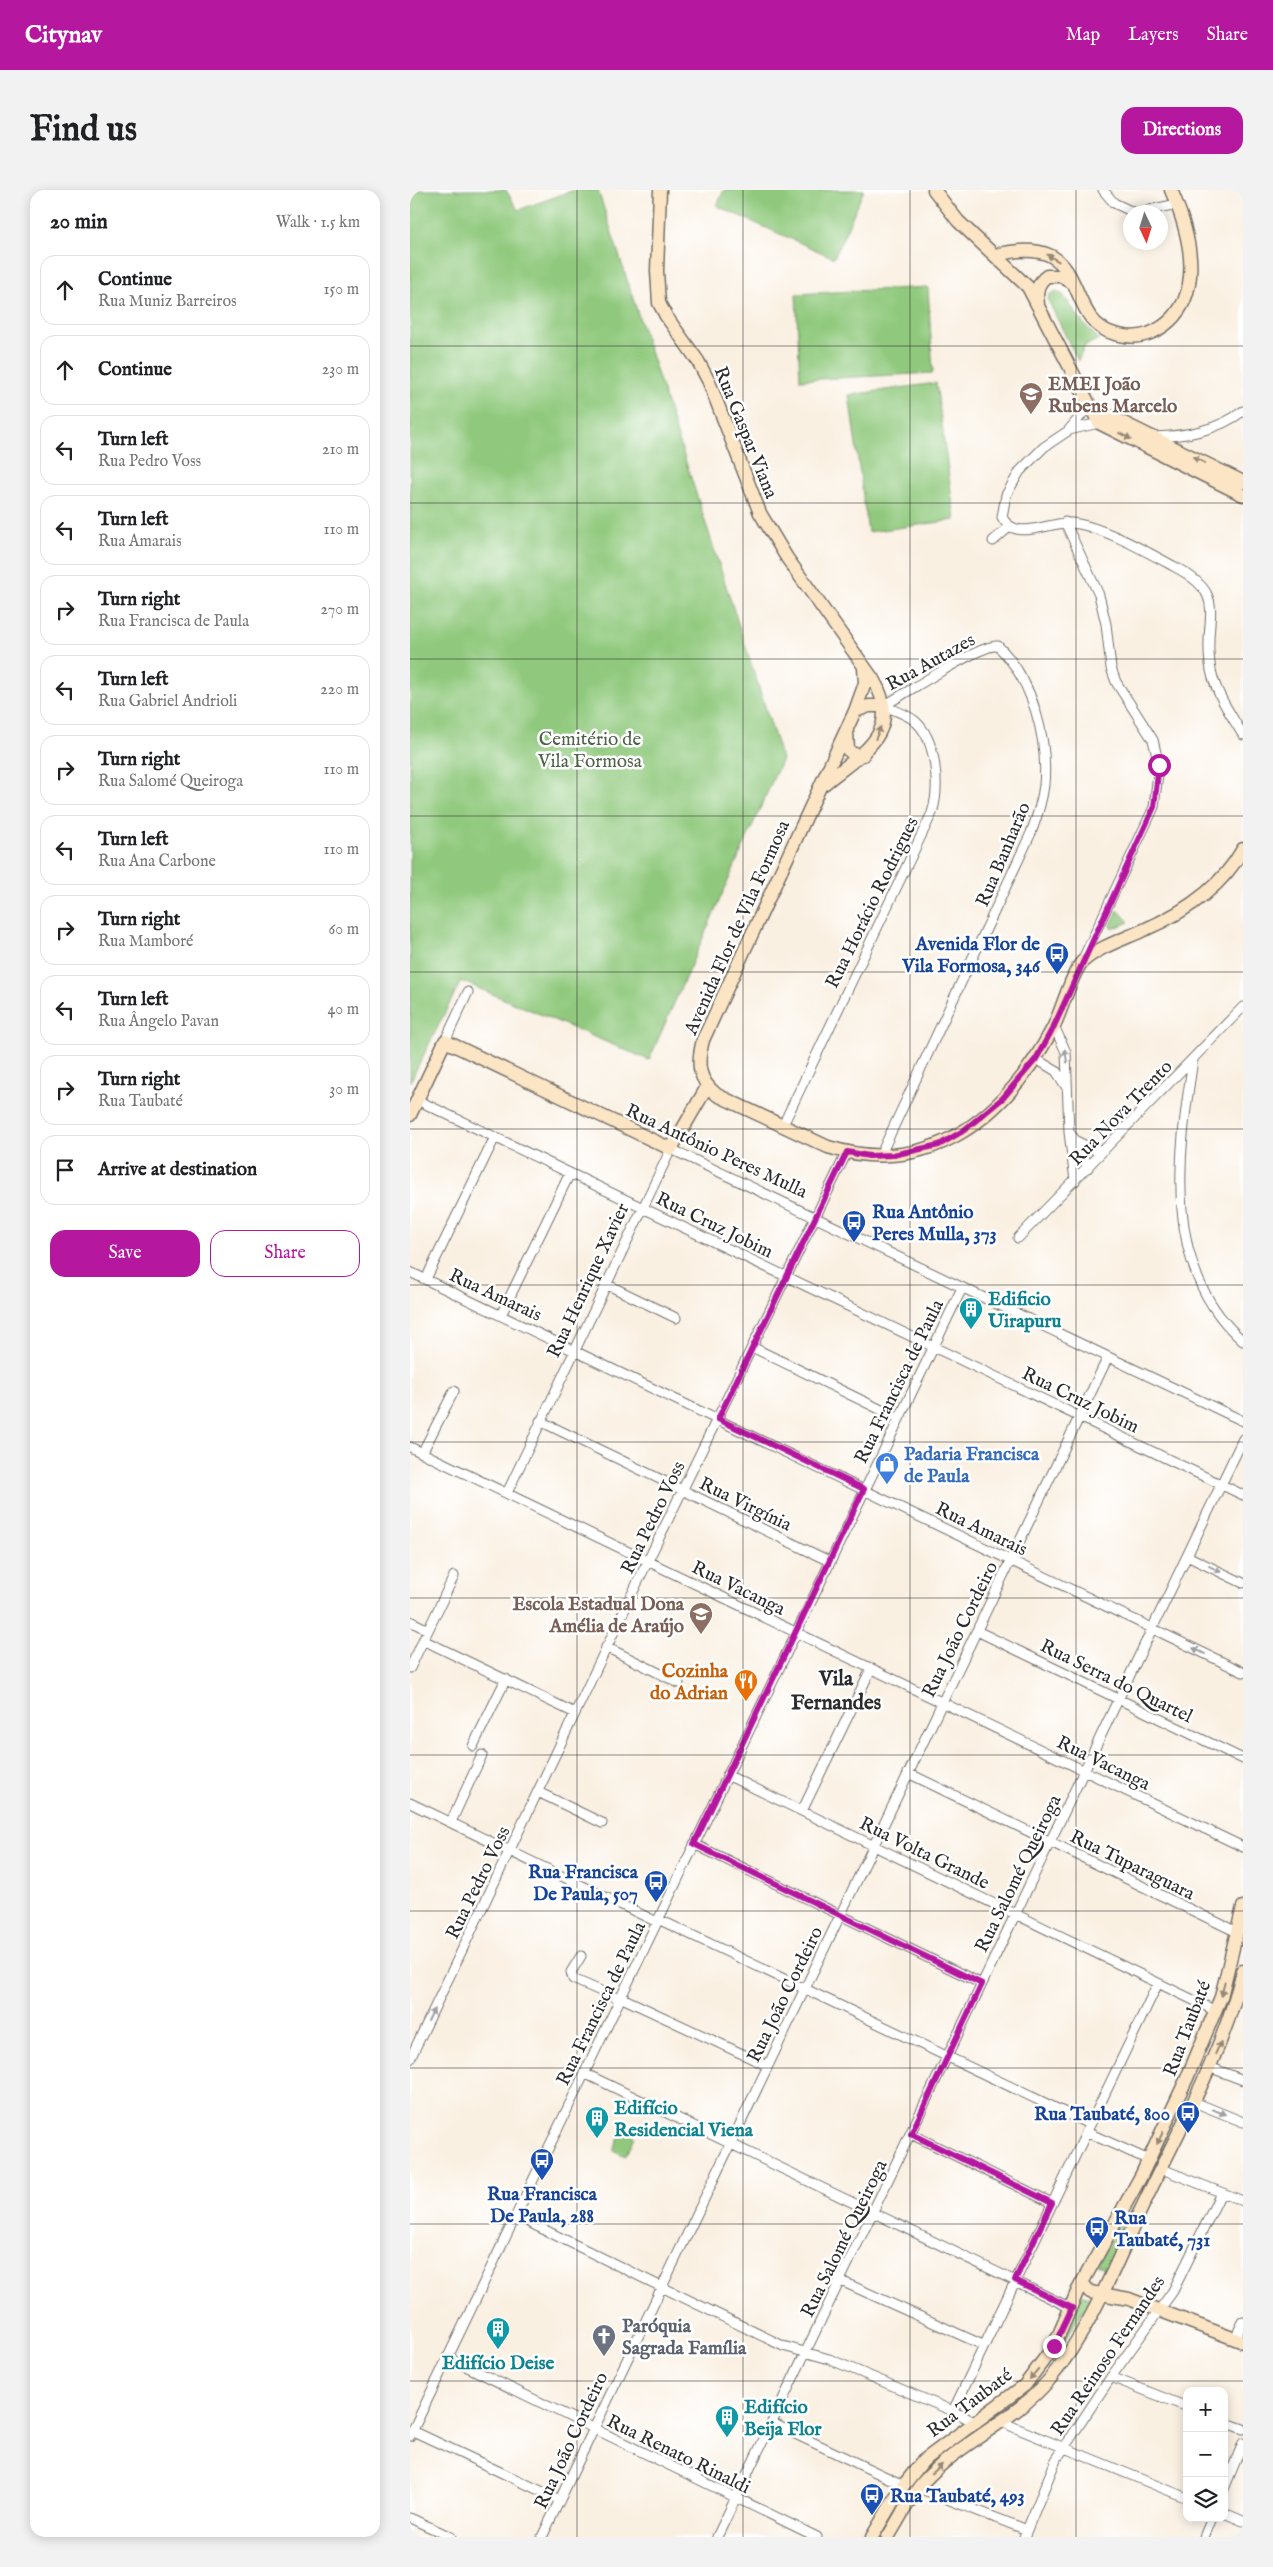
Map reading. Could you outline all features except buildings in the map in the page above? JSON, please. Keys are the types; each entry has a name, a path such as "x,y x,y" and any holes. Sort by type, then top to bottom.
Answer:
{"street":[{"name":"Rua Gaspar Viana","path":"660,190 657,270 659,303 698,361 709,382 760,513 787,558 878,688 883,706"},
{"path":"934,190 958,221 1028,287 1099,423"},
{"path":"1102,190 1114,203 1123,208"},
{"path":"996,255 1021,251 1047,254 1058,260 1068,272 1088,314 1097,324 1110,332 1127,337 1139,337 1166,324 1182,305 1186,295 1189,274 1186,233 1171,190"},
{"path":"1168,206 1177,204"},
{"path":"1038,306 1036,292 1043,278 1047,276 1061,276 1072,283"},
{"path":"1089,406 1068,430 1044,447 1020,471 1003,505 1002,517 1009,527 1026,530 1064,522 1086,525 1176,567 1203,586 1211,604 1210,664 1223,701 1242,732"},
{"path":"1089,406 1243,494"},
{"path":"1151,443 1206,430 1224,423 1243,411"},
{"path":"1068,430 1099,423 1243,482"},
{"path":"707,1087 716,1094 828,1146 847,1152 880,1156 932,1147 963,1131 1003,1098 1036,1059 1054,1026 1081,963 1154,807 1159,765 1153,740 1116,682 1110,668 1101,601 1064,522"},
{"path":"993,541 1009,527"},
{"name":"Rua Autazes","path":"883,706 976,652 993,646"},
{"name":"Rua Banharão","path":"880,1156 995,914 1040,808 1045,768 1039,727 1023,681 1004,652 998,646 993,646"},
{"path":"855,711 865,683 864,668"},
{"path":"855,711 869,706 883,706"},
{"name":"Avenida Flor de Vila Formosa","path":"820,787 863,755 881,728 883,706"},
{"name":"Rua Horácio Rodrigues","path":"783,1125 932,813 937,797 934,764 924,733 916,722 902,713 883,706"},
{"name":"Avenida Flor de Vila Formosa","path":"707,1087 700,1075 698,1064 703,1040 855,711"},
{"path":"847,729 848,750 853,754 863,755"},
{"path":"1081,963 1102,948 1169,918 1199,900 1223,877 1243,849"},
{"path":"410,1115 468,992"},
{"name":"Rua Nova Trento","path":"1018,1238 1076,1181 1243,1007"},
{"path":"1054,1026 1066,1052 1069,1132 1076,1181"},
{"name":"Rua Antônio Peres Mulla","path":"445,1041 1243,1421"},
{"path":"1036,1059 1056,1071 1067,1088"},
{"path":"1193,1060 1182,1139 1180,1170 1181,1199 1188,1253 1207,1299 1217,1315 1243,1341"},
{"name":"Rua Henrique Xavier","path":"507,1493 642,1208 671,1150 707,1087"},
{"name":"Rua Cruz Jobim","path":"417,1100 1243,1495"},
{"path":"1069,1132 1076,1141 1088,1168"},
{"path":"426,1279 494,1137"},
{"path":"1076,1141 1095,1150 1105,1150"},
{"name":"Rua Pedro Voss","path":"410,2059 606,1647 684,1491 847,1152"},
{"path":"500,1315 570,1173"},
{"name":"Rua Amarais","path":"410,1272 1243,1672"},
{"path":"606,1284 676,1318"},
{"name":"Rua Francisca de Paula","path":"411,2434 962,1288"},
{"path":"752,1347 898,1418"},
{"name":"Rua João Cordeiro","path":"542,2537 1108,1357"},
{"path":"422,1453 454,1391"},
{"name":"Rua Virgínia","path":"540,1421 830,1561"},
{"name":"Rua Salomé Queiroga","path":"717,2537 874,2213 1243,1439"},
{"name":"Rua Vacanga","path":"410,1447 1243,1847"},
{"path":"1188,1556 1243,1583"},
{"path":"410,1668 454,1576"},
{"path":"410,1621 428,1630"},
{"name":"Rua Serra do Quartel","path":"976,1631 1243,1759"},
{"path":"424,1640 575,1713"},
{"path":"606,1647 680,1683"},
{"path":"802,1811 871,1669"},
{"path":"473,1746 506,1679"},
{"path":"451,1822 482,1755"},
{"name":"Rua Tuparaguara","path":"908,1773 1237,1932"},
{"name":"Rua Volta Grande","path":"728,1775 1216,2011"},
{"path":"538,1792 602,1823"},
{"path":"410,1803 948,2056 1149,2160"},
{"path":"694,1844 982,1984"},
{"name":"Rua Taubaté","path":"872,2537 903,2485 923,2461 1025,2385 1054,2346 1082,2283 1149,2160 1216,2011 1243,1907"},
{"path":"581,1956 571,1972 573,1979 620,1998 768,2066"},
{"name":"Rua Taubaté","path":"888,2537 919,2488 942,2465 1003,2421 1036,2394 1050,2379 1073,2346 1105,2288 1194,2102 1227,2029 1242,1978"},
{"path":"953,2411 1158,1983"},
{"path":"1209,2067 1243,2080"},
{"path":"584,2073 1072,2308"},
{"path":"1194,2102 1243,2122"},
{"path":"911,2134 1052,2203"},
{"path":"1162,2169 1243,2201"},
{"name":"Rua Reinoso Fernandes","path":"1026,2533 1056,2460 1111,2377 1172,2291 1221,2192"},
{"path":"1124,2207 1131,2202 1136,2204 1138,2208 1137,2218"},
{"path":"516,2216 783,2346 829,2359 953,2411 976,2423"},
{"path":"841,2281 983,2345"},
{"path":"1082,2283 1090,2292 1105,2288 1129,2299 1239,2340 1243,2322"},
{"name":"Rua Renato Rinaldi","path":"447,2357 593,2430 817,2537"},
{"path":"1111,2377 1183,2405"},
{"path":"1003,2421 1063,2448 1183,2496"},
{"path":"772,2424 903,2485"},
{"path":"1228,2424 1243,2430"},
{"path":"411,2434 560,2500"},
{"path":"1228,2479 1243,2443"},
{"path":"919,2488 1026,2533"},
{"path":"1228,2515 1243,2521"},
{"path":"410,2518 451,2537"},
{"path":"1204,2537 1210,2522"}],"green space":[{"name":"Cemitério de Vila Formosa","path":"410,190 506,190 518,210 574,190 598,190 782,759 649,1060 461,981 410,1082"},
{"path":"724,190 864,190 834,258 717,206"},
{"path":"928,287 933,373 800,380 796,294"},
{"path":"1056,291 1063,295 1083,323 1099,339 1085,346 1078,361 1048,300 1049,295"},
{"path":"936,383 955,520 868,532 849,395"},
{"path":"1118,910 1129,922 1112,929 1111,925"},
{"path":"622,2131 635,2137 625,2156 613,2150"},
{"path":"1134,2206 1106,2269 1097,2264 1124,2217"},
{"path":"1082,2295 1091,2299 1063,2343"}],"place":[{"name":"EMEI João Rubens Marcelo","path":"1031,415"},
{"name":"Avenida Flor de Vila Formosa, 346","path":"1057,975"},
{"name":"Rua Antônio Peres Mulla, 373","path":"854,1243"},
{"name":"Edificio Uirapuru","path":"971,1330"},
{"name":"Padaria Francisca de Paula","path":"887,1485"},
{"name":"Escola Estadual Dona Amélia de Araújo","path":"701,1635"},
{"name":"Cozinha do Adrian","path":"746,1702"},
{"name":"Rua Francisca De Paula, 507","path":"656,1903"},
{"name":"Rua Taubaté, 800","path":"1188,2134"},
{"name":"Edifício Residencial Viena","path":"597,2139"},
{"name":"Rua Francisca De Paula, 288","path":"542,2181"},
{"name":"Rua Taubaté, 731","path":"1097,2249"},
{"name":"Edifício Deise","path":"498,2350"},
{"name":"Paróquia Sagrada Família","path":"604,2357"},
{"name":"Edifício Beija Flor","path":"727,2438"},
{"name":"Rua Taubaté, 493","path":"872,2516"}],"district":[{"name":"Vila Fernandes","path":"836,1690"}],"route":[{"path":"1054,2346 1072,2308 1015,2280 1052,2203 911,2134 982,1984 694,1844 864,1489 718,1419 847,1152 869,1156 893,1155 939,1145 982,1117 1003,1098 1036,1059 1054,1026 1154,807 1159,765"}]}
